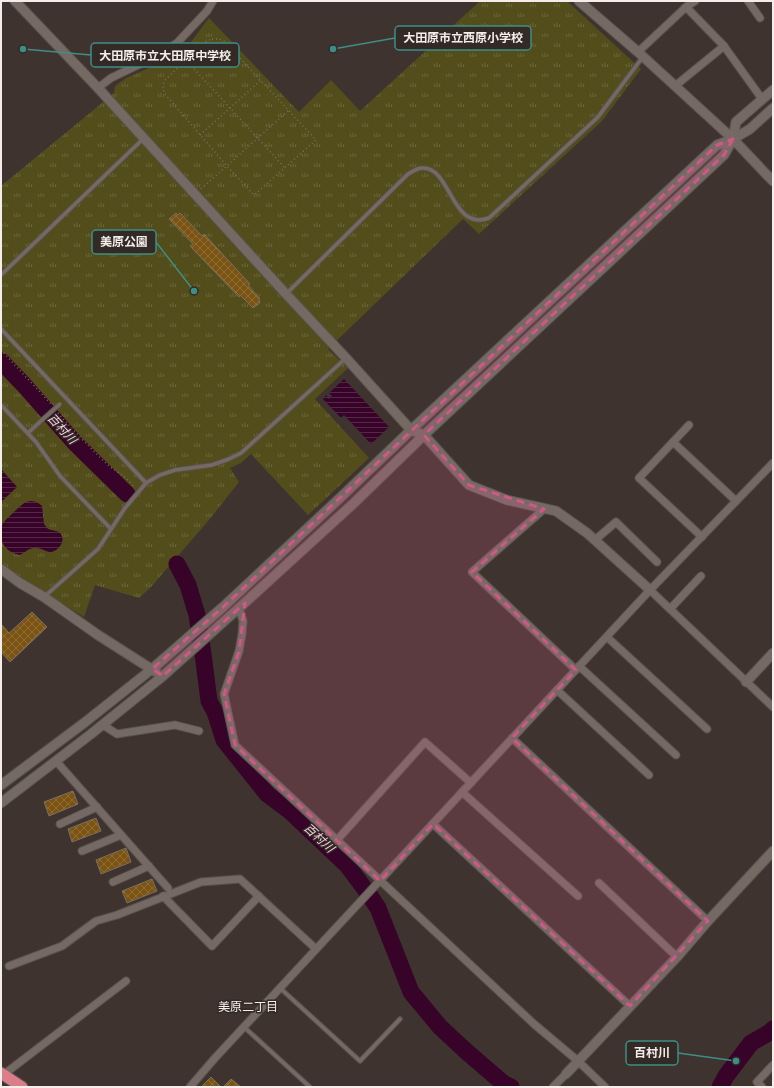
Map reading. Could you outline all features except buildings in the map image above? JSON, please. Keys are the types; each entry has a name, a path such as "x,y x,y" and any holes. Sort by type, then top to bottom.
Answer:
{"highway":[{"path":"2,1074 22,1087"}],"street":[{"path":"15,1 98,88 411,430 424,436 469,485 507,500 556,511 595,540 650,590 746,682 771,702"},
{"path":"98,88 111,78 159,55 177,43 207,11 213,1"},
{"path":"579,1 675,86 733,140 773,181"},
{"path":"640,55 686,7 695,1"},
{"path":"748,1 760,18"},
{"path":"686,7 724,46 762,100"},
{"path":"675,86 724,46"},
{"path":"1,803 103,725 163,676 354,503 724,155 733,140 736,122 773,90"},
{"path":"1,785 84,723 152,669 208,620 717,145 733,140 750,129 773,108"},
{"path":"689,425 639,478 702,537"},
{"path":"673,442 736,501"},
{"path":"190,1087 577,668 773,463"},
{"path":"544,508 472,572 676,756"},
{"path":"595,540 616,522 657,562"},
{"path":"1,569 98,635 163,676"},
{"path":"670,610 700,576"},
{"path":"239,608 243,621 242,634 239,651 224,694 235,745 534,1024 578,1061 605,1087"},
{"path":"607,637 707,729"},
{"path":"746,682 773,653"},
{"path":"557,690 649,775"},
{"path":"103,725 117,734 174,725 199,731"},
{"path":"512,738 708,921"},
{"path":"337,840 425,742 471,782"},
{"path":"56,761 168,888"},
{"path":"462,792 578,896"},
{"path":"60,824 97,807"},
{"path":"433,824 630,1006"},
{"path":"82,851 121,834"},
{"path":"553,1087 677,957 773,851"},
{"path":"113,882 149,866"},
{"path":"9,966 62,946 96,921 117,915 201,882 240,879 316,949"},
{"path":"599,883 677,957"},
{"path":"163,896 212,946 259,896"},
{"path":"2,1074 126,981"},
{"path":"762,1087 757,1082 773,1065"}],"lane":[{"path":"286,294 408,174 420,167 428,168 436,172 464,214 475,220 489,218 598,117 640,55"},
{"path":"1,275 144,139"},
{"path":"1,329 146,483"},
{"path":"44,597 98,549 124,508 146,483 160,475 175,470 212,465 229,460 241,453 346,358"},
{"path":"28,433 66,398"},
{"path":"1,405 36,442 60,476 112,529"},
{"path":"280,988 360,1062 400,1019"},
{"path":"244,1027 310,1087"}],"path":[{"path":"212,39 224,41 316,140 254,195 164,93 164,81 186,60 205,42 212,39"},
{"path":"186,60 285,168"},
{"path":"200,135 261,80"},
{"path":"194,194 289,110"},
{"path":"1,350 51,405"},
{"path":"56,410 90,448 110,467 124,476 138,492"}],"highlighted area":[{"path":"733,139 724,155 424,435 469,485 544,509 472,572 576,670 512,738 708,921 630,1006 433,824 380,881 235,745 224,694 239,651 245,603 163,676 152,669 223,607 717,145"}],"green space":[{"path":"480,1 567,1 641,69 602,121 479,234 463,219 328,349 348,368 315,399 369,458 308,515 251,454 241,463 230,468 239,482 209,520 151,587 139,598 95,585 84,617 5,566 1,562 1,186 114,93 115,86 126,78 172,58 185,50 209,18 299,112 331,80 360,111"}],"shaded area":[{"path":"344,379 389,427 371,444 344,415 341,418 323,399 326,395 329,399 332,396 329,393"},
{"path":"1,469 17,487 1,502"},
{"path":"31,501 37,502 42,506 44,524 48,529 60,533 62,536 62,542 56,550 52,552 35,548 30,549 20,555 12,553 2,542 1,531 3,523 22,504"}],"waterway":[{"name":"百村川","path":"1,361 75,443 127,494"},
{"name":"百村川","path":"177,564 188,585 197,615 209,701 215,712 224,740 267,794 291,812 347,865 378,908 411,992 440,1027 503,1083 511,1087"},
{"name":"百村川","path":"720,1087 726,1076 751,1043 773,1029"}],"place":[{"name":"大田原市立大田原中学校","path":"23,49"},
{"name":"大田原市立西原小学校","path":"333,49"},
{"name":"美原公園","path":"194,291"},
{"name":"百村川","path":"736,1061"}],"district":[{"name":"美原二丁目","path":"248,1007"}]}
